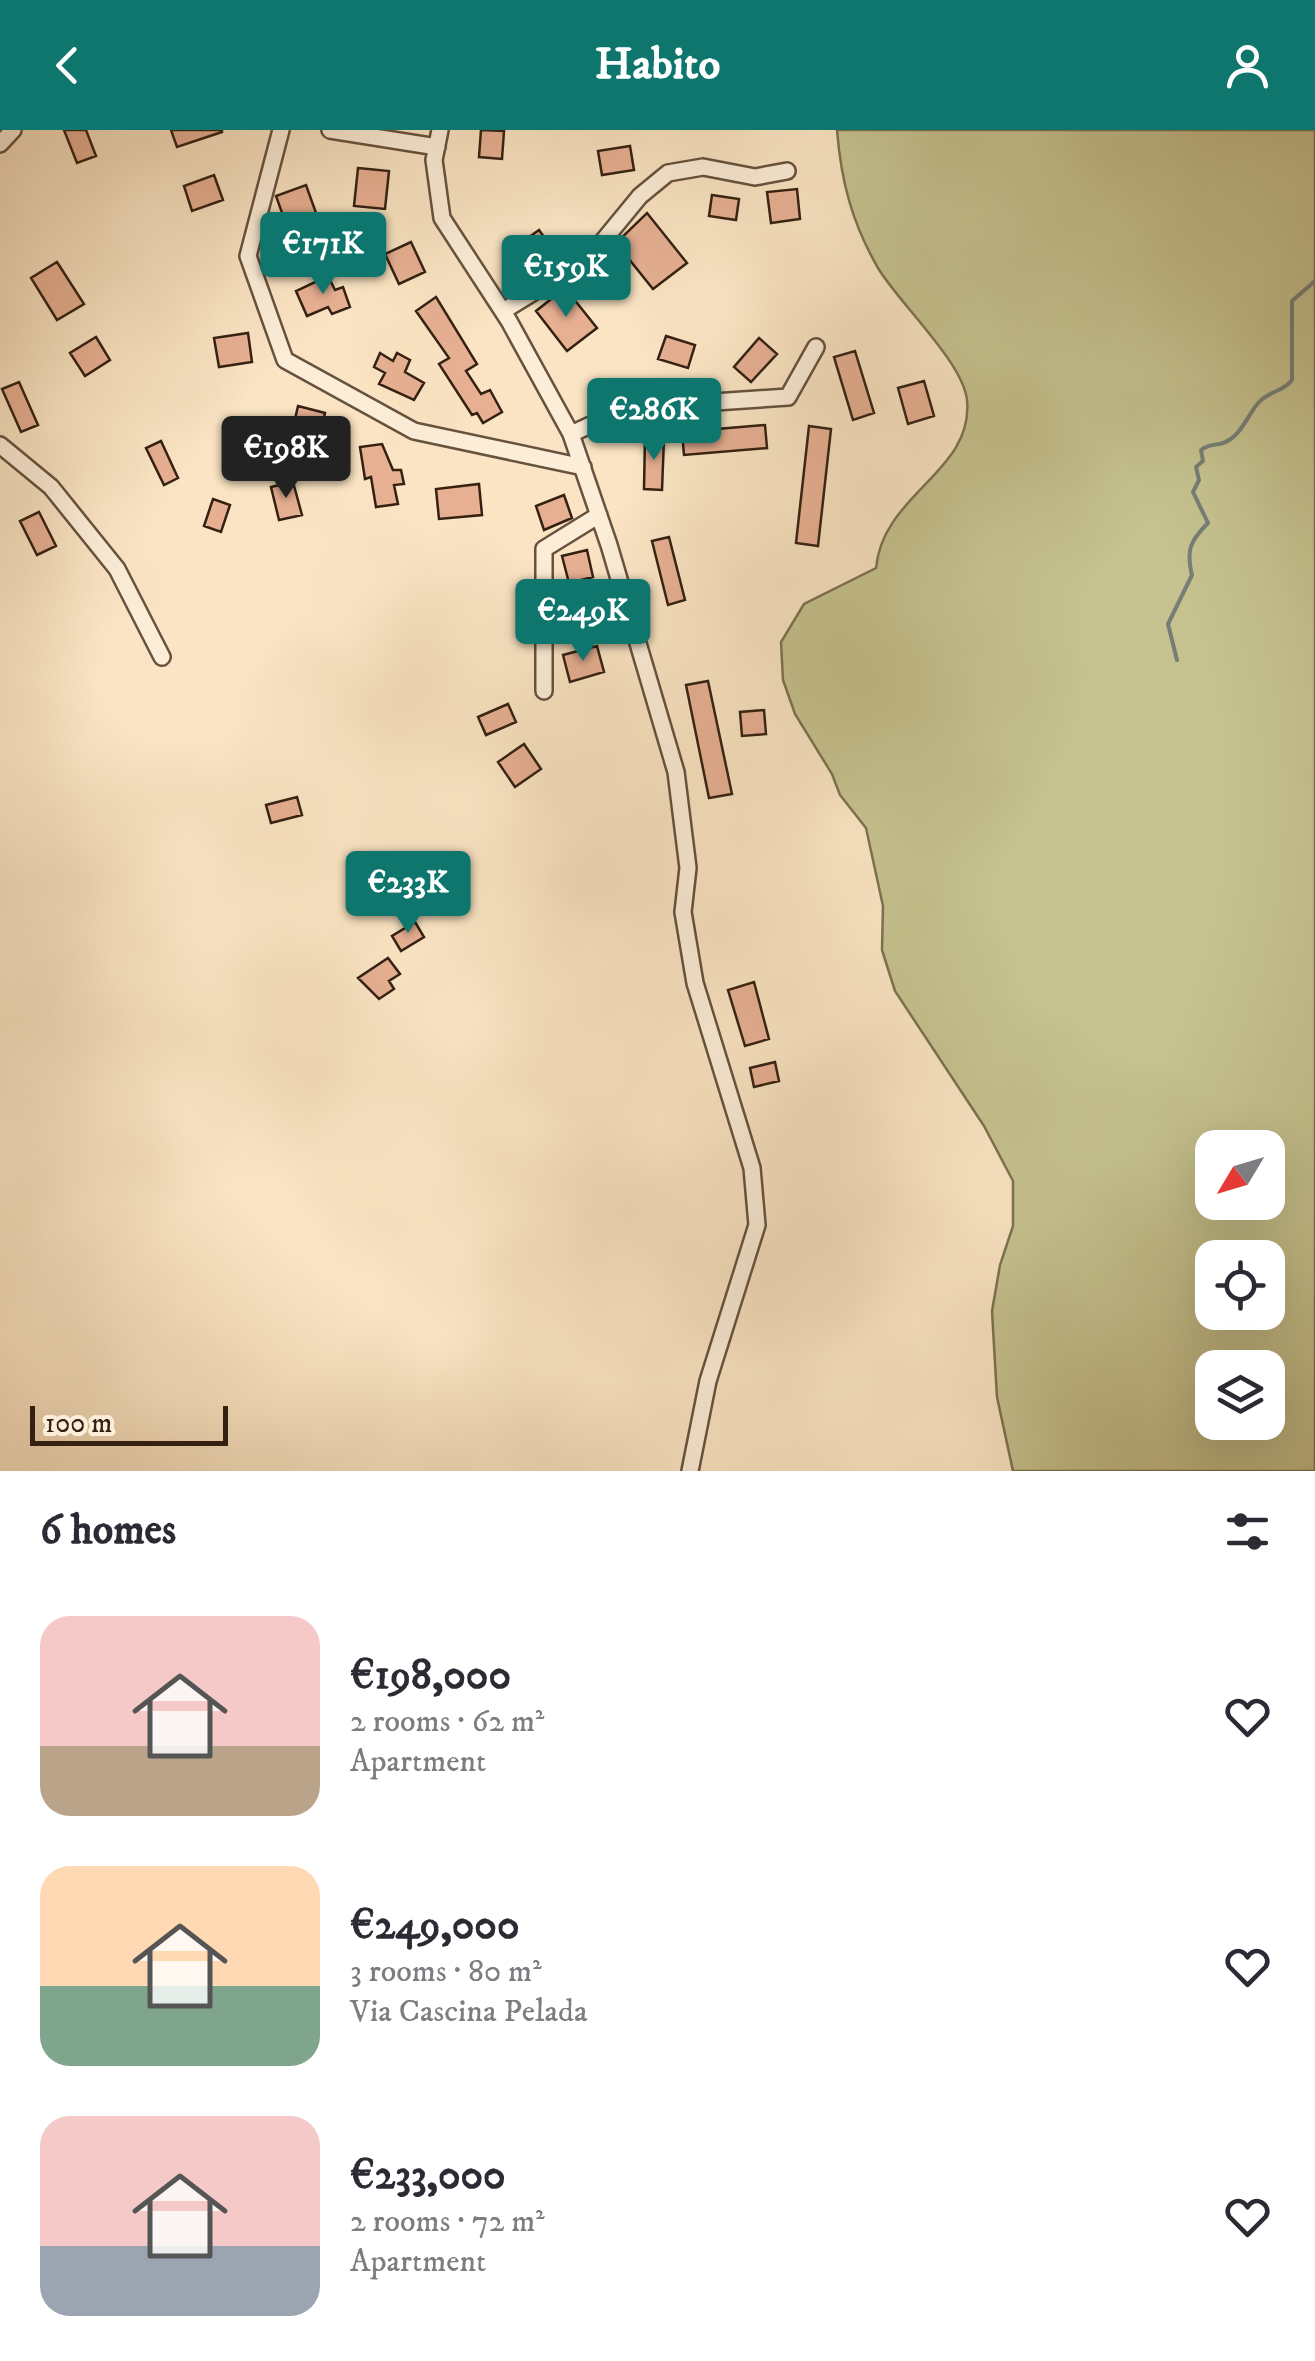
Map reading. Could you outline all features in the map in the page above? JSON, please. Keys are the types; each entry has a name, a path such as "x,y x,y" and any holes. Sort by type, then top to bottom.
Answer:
{"street":[{"path":"0,144 12,130"},
{"path":"281,130 248,256 285,360 414,432 583,468"},
{"path":"330,130 436,154"},
{"path":"440,130 436,154 442,218 503,311 571,434 599,515 676,772 688,868 683,912 694,983 752,1168 757,1224 708,1381 690,1471"},
{"path":"503,311 589,258 640,196 668,172 703,167 755,177 786,171"},
{"path":"571,434 627,408 788,397 816,347"},
{"path":"0,445 51,487 117,569 162,658"},
{"path":"544,691 544,549 599,515"}],"shaded area":[{"path":"837,130 1315,130 1315,1471 1013,1471 997,1397 992,1311 1000,1265 1013,1226 1013,1181 984,1126 895,991 882,950 883,906 866,828 840,795 832,774 795,714 783,680 781,642 804,604 876,568 882,542 894,520 943,465 957,446 965,425 967,400 963,385 878,268 861,235 845,184"}],"building":[{"path":"64,130 86,130 96,156 77,163"},
{"path":"171,130 222,130 222,132 177,147"},
{"path":"481,130 504,131 502,159 479,157"},
{"path":"630,146 634,170 602,175 598,151"},
{"path":"358,168 389,171 385,209 354,206"},
{"path":"214,175 223,200 192,211 184,186"},
{"path":"306,185 321,227 291,238 276,196"},
{"path":"797,189 800,219 771,223 767,192"},
{"path":"712,195 739,199 736,220 709,216"},
{"path":"647,213 687,263 653,289 616,243"},
{"path":"539,230 553,250 526,270 511,250"},
{"path":"411,242 425,272 399,284 385,254"},
{"path":"57,262 84,304 57,320 31,278"},
{"path":"328,276 335,290 343,287 350,307 332,314 328,307 307,316 296,291"},
{"path":"565,288 597,328 567,351 536,311"},
{"path":"436,297 477,364 466,371 481,394 490,390 502,412 483,423 477,413 472,415 439,364 449,358 416,311"},
{"path":"248,333 252,362 219,367 214,338"},
{"path":"666,336 695,345 688,368 658,359"},
{"path":"96,337 110,360 85,376 70,353"},
{"path":"759,338 777,354 751,382 734,367"},
{"path":"855,351 874,413 853,420 834,357"},
{"path":"380,353 393,361 397,353 410,360 405,372 424,383 414,400 379,384 385,373 374,367"},
{"path":"924,381 934,416 908,424 898,388"},
{"path":"19,382 38,425 21,432 2,389"},
{"path":"298,406 325,413 319,439 292,432"},
{"path":"765,425 767,448 684,455 682,432"},
{"path":"809,426 831,429 818,546 796,543"},
{"path":"645,437 664,438 662,490 644,489"},
{"path":"161,441 178,478 164,485 146,448"},
{"path":"382,444 393,470 401,470 404,484 394,485 398,504 376,507 371,477 365,479 360,447"},
{"path":"293,482 302,515 279,520 271,487"},
{"path":"479,484 482,515 439,519 436,489"},
{"path":"564,495 572,518 544,530 536,506"},
{"path":"213,499 230,505 221,532 204,526"},
{"path":"39,512 56,546 37,555 20,521"},
{"path":"669,537 685,600 668,605 652,541"},
{"path":"587,550 593,577 569,583 562,556"},
{"path":"563,598 584,602 580,628 559,625"},
{"path":"597,646 604,672 570,682 563,655"},
{"path":"708,681 732,794 709,798 686,685"},
{"path":"508,704 516,722 486,735 478,717"},
{"path":"764,710 766,734 742,736 740,712"},
{"path":"524,744 541,769 515,787 498,762"},
{"path":"297,797 302,815 271,823 266,805"},
{"path":"415,922 424,937 401,951 392,936"},
{"path":"388,958 400,974 389,981 394,989 379,999 358,978"},
{"path":"754,982 769,1039 745,1046 728,990"},
{"path":"775,1062 779,1081 754,1087 750,1068"}],"waterway":[{"path":"1177,660 1168,624 1192,575 1191,546 1208,523 1193,492 1199,480 1196,467 1203,461 1201,450 1229,440 1259,402 1292,380 1292,301 1315,281"}]}
